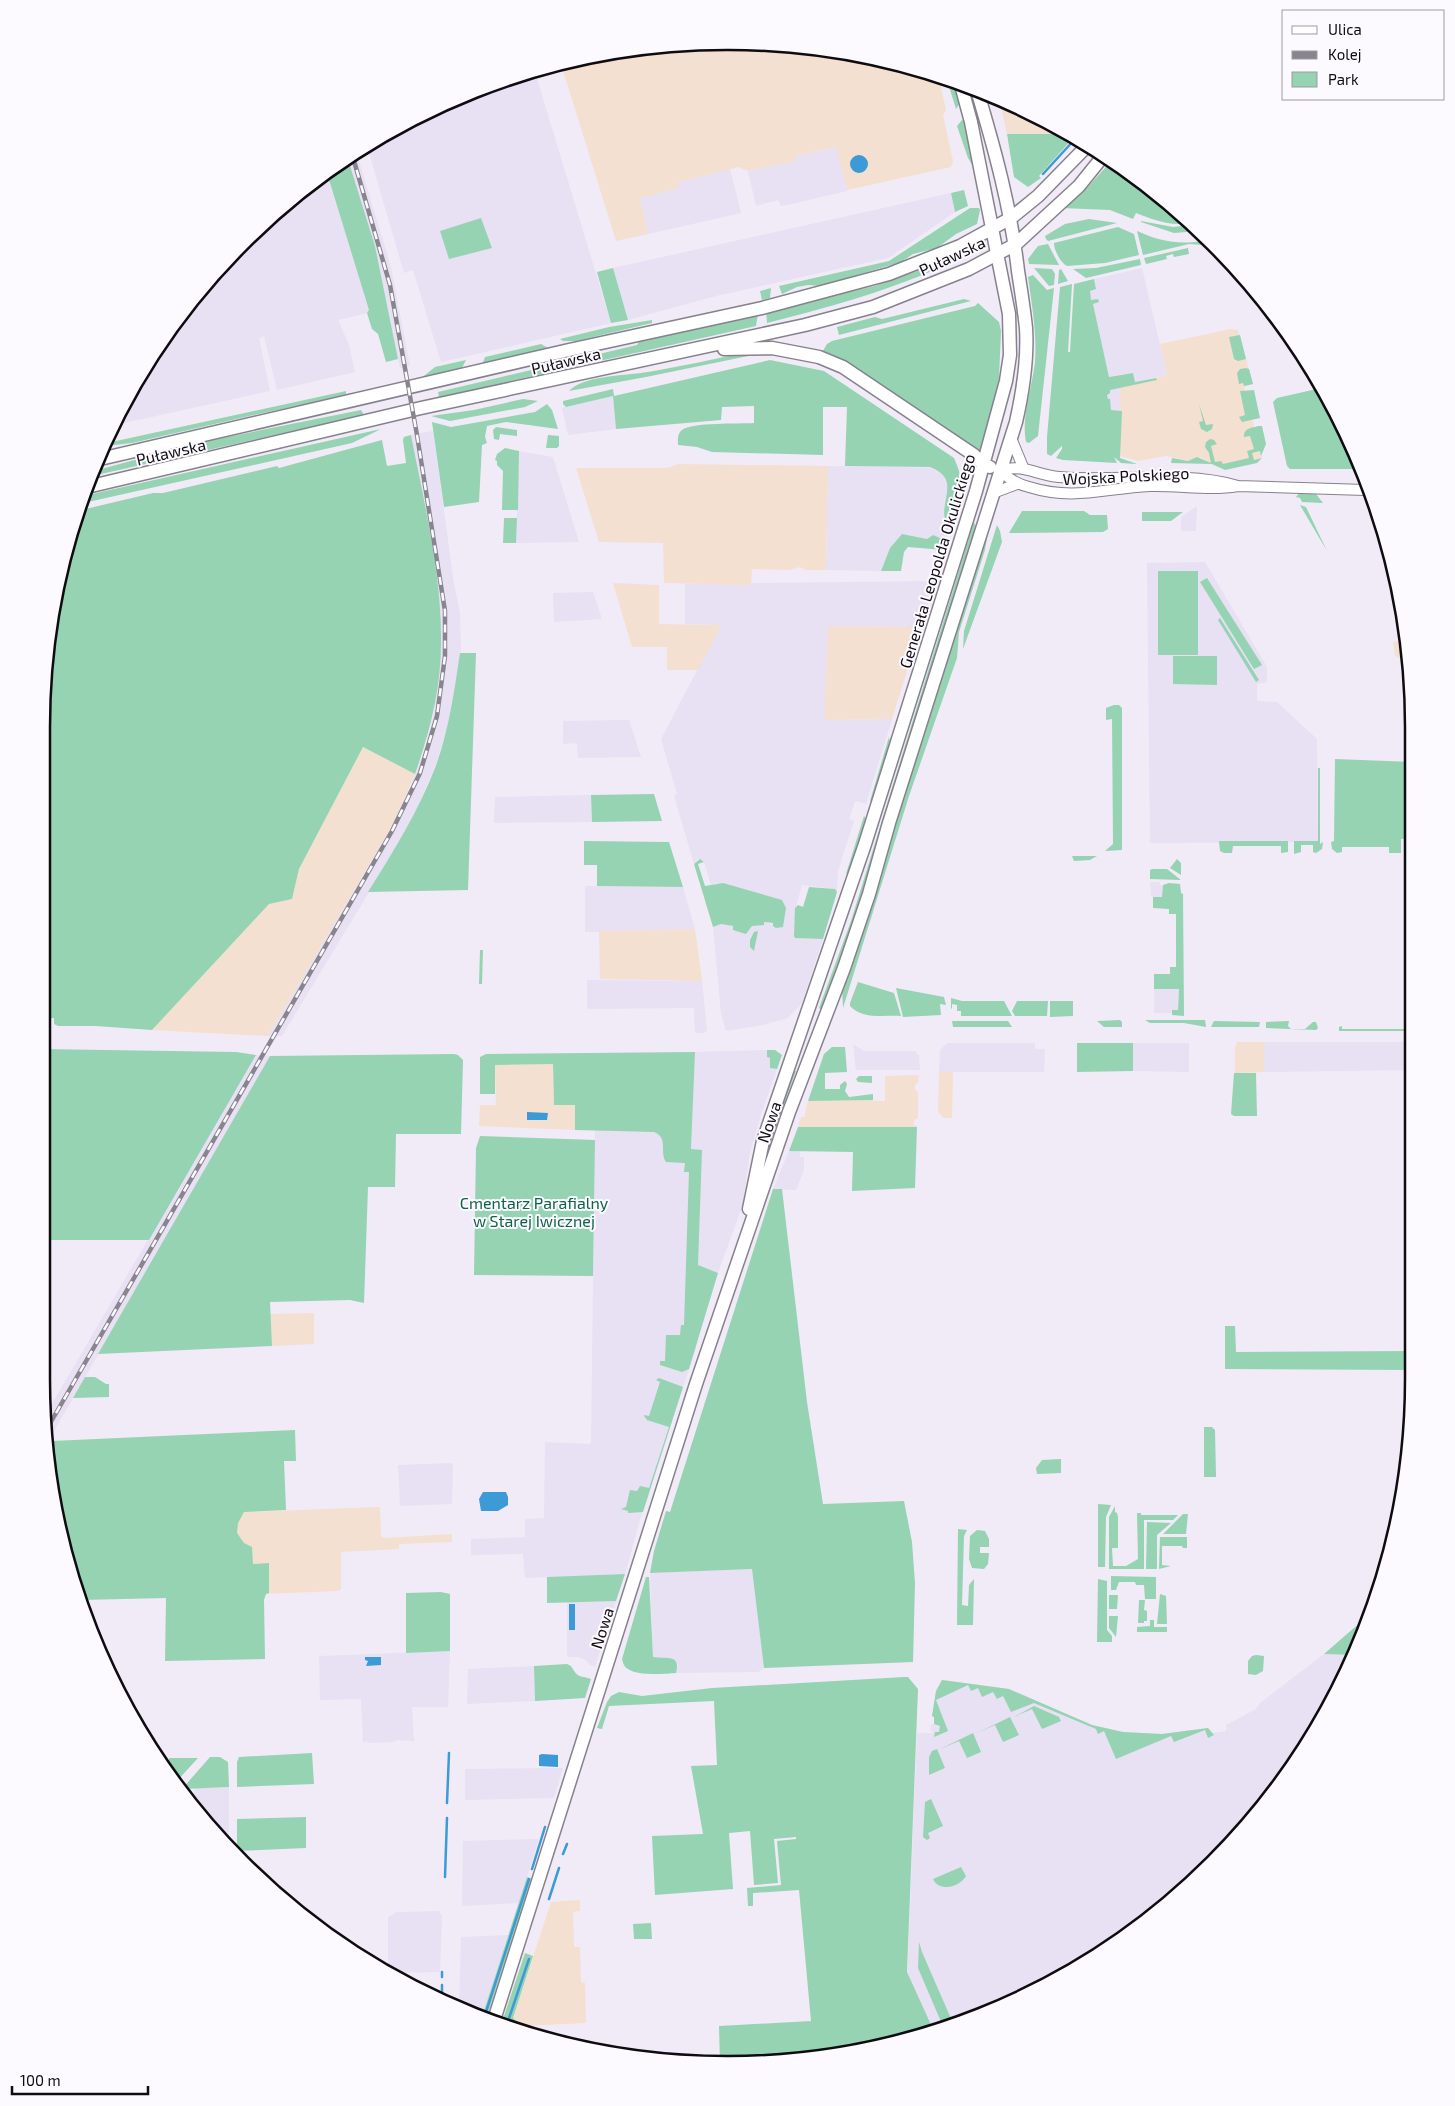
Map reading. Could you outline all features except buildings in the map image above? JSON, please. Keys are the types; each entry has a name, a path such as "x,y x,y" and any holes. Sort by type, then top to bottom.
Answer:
{"main road":[{"name":"Generała Leopolda Okulickiego","path":"799,1037 866,844 984,465 1004,394 1010,355 1009,314 972,122 963,93"},
{"name":"Generała Leopolda Okulickiego","path":"819,1035 866,902 888,823 1011,438 1021,399 1026,357 1026,329 1016,244 1001,176 981,100"},
{"name":"Puławska","path":"107,456 796,300 906,268 960,246 1010,218 1038,196 1083,151"},
{"name":"Puławska","path":"96,485 421,408 805,325 873,307 968,269 1016,244 1079,186 1099,161"},
{"path":"700,348 772,348 824,359 852,372 912,415 972,454 984,465 1000,470"},
{"path":"992,437 1000,470"},
{"name":"Nowa","path":"749,1220 819,1035"},
{"name":"Nowa","path":"496,2015 696,1384 743,1246 763,1141 799,1037"}],"street":[{"path":"1011,438 1023,467"},
{"name":"Wojska Polskiego","path":"1000,470 1023,467 1058,477 1208,480 1238,486 1361,490"},
{"name":"Wojska Polskiego","path":"1000,470 1017,484 1056,494 1075,495 1138,487 1224,488 1238,486"},
{"path":"993,493 1017,484"}],"shaded area":[{"path":"683,51 772,51 860,63 940,85 946,110 943,115 953,161 951,167 847,190 836,147 796,156 796,161 748,171 739,167 677,182 679,188 640,198 648,234 616,241 563,70 595,63"},
{"path":"537,78 611,323 441,362 413,270 404,273 369,153 428,120 468,102"},
{"path":"1001,108 1053,134 1007,134"},
{"path":"837,147 847,191 781,206 778,200 756,206 748,171 796,161 796,156"},
{"path":"359,159 391,267 410,366 400,368 375,246 350,165"},
{"path":"730,169 741,213 648,234 640,198 678,188 677,182"},
{"path":"329,180 369,310 367,313 338,320 349,345 355,372 277,390 264,336 259,338 270,391 123,423 164,351 218,281 248,248 281,218"},
{"path":"951,193 955,212 888,258 716,296 628,320 613,268"},
{"path":"1142,268 1167,375 1135,382 1123,374 1109,377 1093,304 1099,302 1098,299 1091,301 1089,290 1096,289 1094,279"},
{"path":"1231,329 1238,330 1253,384 1244,387 1262,458 1217,467 1200,457 1188,461 1166,456 1138,461 1120,456 1120,387 1156,380 1156,378 1167,375 1160,344"},
{"path":"1120,387 1122,411 1111,410 1106,394 1109,390"},
{"path":"613,396 616,429 568,435 562,408"},
{"path":"433,431 454,584 460,613 461,648 449,723 435,767 417,808 397,846 282,1036 268,1036 393,824 412,783 426,744 434,711 439,668 441,645 440,620 436,571 411,435"},
{"path":"519,451 553,457 579,542 516,543"},
{"path":"678,464 828,466 826,570 805,570 800,567 789,570 752,569 751,585 664,583 663,543 599,542 576,468 667,468"},
{"path":"828,466 957,468 961,488 945,540 933,535 927,539 902,534 890,548 881,571 826,570"},
{"path":"1197,506 1196,531 1181,531 1181,517"},
{"path":"1205,562 1267,667 1267,682 1257,684 1257,701 1277,702 1317,739 1318,842 1150,843 1147,563"},
{"path":"935,581 921,627 828,626 829,720 892,719 866,804 855,801 849,819 854,821 838,871 837,892 835,889 802,885 796,907 795,938 823,939 802,1003 788,1018 763,1025 726,1031 721,1014 713,927 721,924 734,926 746,934 752,926 764,922 783,927 717,883 711,885 704,862 698,859 694,864 674,796 677,794 661,739 721,625 685,624 685,584"},
{"path":"613,583 659,585 659,624 722,625 698,670 667,670 667,647 632,647"},
{"path":"593,592 602,619 554,622 553,593"},
{"path":"828,626 921,627 892,719 829,720 824,718"},
{"path":"1399,641 1401,658 1395,656 1393,642"},
{"path":"629,720 641,757 578,758 577,743 563,744 563,721"},
{"path":"363,747 415,774 393,824 268,1036 152,1030 269,904 292,899 299,869"},
{"path":"591,795 592,822 494,823 495,797"},
{"path":"1150,882 1160,882 1160,885 1163,885 1162,897 1151,897"},
{"path":"585,886 683,887 695,929 585,932"},
{"path":"695,929 702,981 600,979 599,931"},
{"path":"587,980 702,981 707,1030 704,1033 695,1033 694,1008 587,1009"},
{"path":"1154,989 1179,989 1178,1010 1172,1013 1154,1013"},
{"path":"1237,1042 1264,1042 1264,1072 1235,1073 1235,1047"},
{"path":"1264,1042 1405,1042 1405,1070 1264,1072"},
{"path":"947,1043 1035,1043 1035,1049 1045,1049 1044,1072 939,1072 940,1050"},
{"path":"1133,1043 1189,1043 1189,1072 1133,1071"},
{"path":"853,1044 864,1051 915,1051 919,1056 920,1070 856,1070"},
{"path":"767,1050 767,1057 771,1058 770,1068 777,1069 750,1153 743,1204 718,1273 698,1266 696,1348 642,1513 625,1574 525,1578 523,1554 471,1555 471,1539 525,1537 525,1519 544,1518 545,1442 590,1444 591,1442 595,1130 665,1131 691,1149 695,1052"},
{"path":"256,1055 270,1056 52,1434 51,1406"},
{"path":"553,1064 554,1105 575,1105 575,1130 479,1126 480,1105 496,1105 495,1065"},
{"path":"939,1072 953,1072 952,1118 944,1118 938,1112"},
{"path":"919,1075 918,1082 915,1085 915,1090 918,1092 918,1118 914,1120 914,1125 917,1127 798,1127 801,1117 804,1117 808,1101 885,1101 885,1076"},
{"path":"789,1151 800,1151 800,1157 804,1157 804,1170 796,1190 773,1189"},
{"path":"314,1313 314,1344 272,1346 270,1314"},
{"path":"453,1464 452,1504 400,1506 398,1465"},
{"path":"380,1507 381,1536 384,1538 452,1534 452,1542 399,1544 399,1549 341,1552 341,1589 338,1591 185,1597 244,1512"},
{"path":"752,1569 764,1668 758,1672 676,1673 678,1665 672,1659 653,1658 650,1573"},
{"path":"616,1601 595,1667 586,1660 577,1657 567,1657 567,1602"},
{"path":"450,1651 448,1707 412,1707 414,1741 363,1742 361,1699 320,1700 319,1656"},
{"path":"1324,1654 1345,1655 1314,1717 1291,1755 1265,1791 1207,1858 1174,1888 1104,1942 1027,1986 945,2020 905,2032 917,1733 933,1733 930,1730 931,1724 934,1724 934,1717 932,1716 936,1691 942,1680 1009,1689 1092,1725 1123,1732 1162,1734 1208,1728 1212,1733 1226,1731 1226,1725 1256,1709 1260,1703"},
{"path":"534,1666 535,1701 467,1704 468,1669"},
{"path":"563,1768 554,1798 465,1800 465,1769"},
{"path":"229,1787 229,1832 225,1833 194,1796 195,1788"},
{"path":"539,1839 519,1903 462,1906 463,1841"},
{"path":"580,1900 580,1911 573,1912 574,1947 580,1947 581,1982 585,1983 586,2023 528,2026 518,2022 513,2018 551,1902"},
{"path":"439,1911 442,1916 440,1972 403,1973 388,1964 388,1917 397,1912"},
{"path":"508,1935 484,2010 459,2000 461,1937"}],"green space":[{"path":"949,88 957,91 960,103 956,109"},
{"path":"962,120 965,122 974,168 968,158 957,126"},
{"path":"1007,134 1053,134 1069,143 1039,176 1041,178 1028,187 1014,177"},
{"path":"350,165 375,246 398,359 386,362 378,334 372,329 367,313 369,310 329,180"},
{"path":"1107,166 1140,190 1181,224 1155,220 1136,213 1133,219 1110,210 1061,208 1072,197 1087,188"},
{"path":"964,190 968,206 955,212 951,193"},
{"path":"970,208 979,208 980,210 977,224 956,234 937,248 913,254 901,262 820,286 808,285 797,287 782,294 779,286 889,261"},
{"path":"481,218 492,248 449,259 440,231"},
{"path":"1089,219 1117,223 1048,241 1046,239 1045,236 1065,224"},
{"path":"1141,222 1173,227 1183,226 1189,232 1174,233"},
{"path":"1118,227 1134,234 1139,255 1105,263 1067,266 1056,252 1054,243"},
{"path":"1137,231 1169,241 1185,243 1200,241 1203,245 1189,244 1143,255"},
{"path":"1048,244 1059,265 1029,264 1028,259 1038,246"},
{"path":"1188,248 1189,254 1174,257 1173,254 1166,256 1167,259 1146,264 1144,258"},
{"path":"1140,259 1141,265 1086,278 1073,269 1096,268"},
{"path":"937,264 939,268 875,292 832,306 767,323 766,311 875,286"},
{"path":"613,268 628,320 611,323 597,272"},
{"path":"1034,268 1052,269 1055,274 1054,285 1049,286"},
{"path":"1061,269 1068,281 1058,284 1059,270"},
{"path":"1033,275 1047,290 1054,288 1038,436 1029,443 1026,442 1025,423 1034,372 1035,341 1028,277"},
{"path":"1094,279 1096,289 1090,291 1091,300 1098,299 1099,302 1093,304 1109,377 1133,373 1135,382 1156,378 1157,380 1110,390 1110,393 1107,395 1108,399 1110,399 1111,410 1122,411 1120,458 1137,464 1121,463 1114,457 1117,463 1056,458 1062,446 1051,456 1047,454 1060,287 1072,284 1068,352 1070,352 1074,284"},
{"path":"771,288 770,298 762,300 760,291"},
{"path":"964,299 971,301 839,335 837,327 875,317 882,319"},
{"path":"978,303 999,322 1001,331 999,378 982,452 845,362 823,351 827,344 832,341 975,306"},
{"path":"758,314 756,326 439,397 438,392 637,345 640,340"},
{"path":"652,320 652,323 576,341 563,341 560,339 609,327"},
{"path":"1240,335 1246,359 1238,361 1234,359 1229,337"},
{"path":"541,344 548,348 482,365 485,357"},
{"path":"738,354 758,354 569,391 576,385 586,381 644,373"},
{"path":"466,360 461,370 420,379 435,367"},
{"path":"770,360 824,371 954,458 959,472 960,483 951,523 945,520 947,484 945,477 930,467 845,466 847,407 823,407 823,455 712,452 697,447 678,445 679,433 687,427 754,423 754,406 722,407 721,420 616,429 613,396 566,407 563,404 563,401 613,389 614,396"},
{"path":"1240,369 1249,369 1253,384 1244,386 1243,383 1239,384 1237,373"},
{"path":"393,386 132,443 112,445 114,441 346,391 346,394"},
{"path":"1254,390 1260,418 1242,422 1239,417 1245,415 1240,391"},
{"path":"1314,390 1335,428 1353,469 1290,469 1287,466 1273,402 1277,398"},
{"path":"523,399 538,401 525,407 450,421 431,416 474,410"},
{"path":"547,404 552,410 558,429 506,422 487,426 485,437 487,443 482,445 479,502 444,507 432,422 451,427 535,412"},
{"path":"1199,404 1206,425 1213,424 1212,429 1207,432 1201,429 1199,422 1203,421"},
{"path":"361,410 364,415 100,474 102,469 197,443"},
{"path":"1262,426 1266,444 1261,456 1260,451 1252,453 1254,460 1262,458 1257,463 1225,470 1212,464 1171,463 1172,458 1188,461 1197,457 1211,463 1209,453 1205,447 1206,442 1210,439 1214,440 1217,444 1211,446 1215,462 1221,461 1223,464 1249,458 1247,451 1254,449 1250,436 1244,437 1244,434 1248,429"},
{"path":"496,427 517,430 517,436 500,434 499,440 494,439 493,430"},
{"path":"381,429 352,443 89,502 92,494"},
{"path":"411,435 435,565 441,617 437,693 434,710 415,774 363,747 299,869 292,899 269,904 152,1030 95,1026 58,1026 54,1024 54,1018 50,1018 51,683 63,595 73,552 86,509 277,466 279,468 382,440 387,466 406,463 404,437"},
{"path":"548,435 559,436 559,446 557,448 546,448"},
{"path":"505,448 519,451 518,510 502,510 503,471 495,460 497,454"},
{"path":"1299,493 1316,494 1323,503 1302,502 1300,498 1296,497"},
{"path":"1300,505 1306,507 1327,551"},
{"path":"1022,511 1084,511 1090,515 1107,515 1108,529 1103,532 1009,533"},
{"path":"1142,512 1183,512 1171,521 1142,521"},
{"path":"504,518 517,518 516,543 503,543"},
{"path":"974,522 976,527 854,924 823,1010 819,1008 851,921"},
{"path":"997,525 1002,542 963,649 964,631"},
{"path":"986,531 988,532 985,550 959,632 957,658 909,796 843,1008 842,988"},
{"path":"902,534 927,539 933,535 945,540 944,550 908,547 904,552 901,571 881,571 890,548"},
{"path":"1158,571 1198,571 1198,655 1158,655"},
{"path":"1207,578 1262,665 1254,669 1200,582"},
{"path":"1220,618 1259,680 1256,682 1218,620"},
{"path":"460,653 476,653 468,890 368,892 413,816 435,768 447,726"},
{"path":"1173,656 1217,656 1217,685 1173,684"},
{"path":"1119,705 1122,708 1122,850 1105,851 1113,844 1112,719 1106,720 1106,708"},
{"path":"889,737 890,742 872,800 870,801"},
{"path":"1335,759 1405,762 1405,839 1401,839 1401,853 1389,853 1389,847 1342,847 1342,852 1337,853 1332,849 1331,842 1334,841"},
{"path":"1318,768 1320,768 1320,844 1323,842 1322,849 1316,853 1313,852 1313,845 1301,845 1301,852 1294,854 1294,841 1318,841"},
{"path":"654,794 662,821 592,822 591,795"},
{"path":"864,816 866,819 849,871 846,874"},
{"path":"584,841 669,842 683,887 597,886 597,865 584,865"},
{"path":"1219,841 1288,841 1288,852 1281,853 1281,846 1233,846 1232,853 1224,853 1220,851"},
{"path":"1072,856 1097,856 1090,860 1074,861"},
{"path":"700,859 704,862 698,864 705,886 723,883 782,900 786,908 783,927 776,928 773,926 773,923 764,922 764,925 752,926 746,934 733,930 733,926 721,924 713,927 694,864"},
{"path":"1177,859 1181,863 1181,875 1170,868"},
{"path":"1167,869 1181,880 1150,879 1150,870"},
{"path":"1169,883 1180,884 1181,893 1183,894 1184,1016 1172,1015 1172,1010 1178,1010 1179,989 1154,989 1154,974 1170,974 1170,967 1176,967 1176,914 1169,914 1169,909 1153,908 1153,897 1162,897 1163,885"},
{"path":"809,887 835,889 837,892 823,939 795,938 794,936 795,908 798,905 803,907"},
{"path":"758,931 754,951 750,947 750,940 754,932"},
{"path":"480,950 483,950 482,984 479,984"},
{"path":"858,982 894,993 901,1016 874,1016 855,1010 850,1006 850,1003"},
{"path":"896,988 944,997 946,1005 940,1004 941,1015 903,1017"},
{"path":"951,998 962,1001 1004,1001 1012,1016 961,1016 961,1011 957,1011 957,1005 952,1004 951,1008"},
{"path":"1017,1001 1048,1001 1047,1016 1015,1016 1012,1011"},
{"path":"1050,1001 1073,1001 1073,1016 1050,1017"},
{"path":"1120,1020 1122,1027 1104,1027 1097,1021"},
{"path":"1145,1020 1205,1020 1206,1027 1184,1023 1150,1023"},
{"path":"952,1021 1008,1021 1012,1027 953,1027"},
{"path":"1214,1021 1260,1022 1259,1027 1211,1027"},
{"path":"1289,1021 1288,1026 1291,1029 1266,1028 1266,1022"},
{"path":"1313,1022 1316,1022 1318,1028 1316,1030 1291,1029 1305,1029"},
{"path":"1342,1026 1342,1029 1405,1029 1405,1031 1339,1031 1339,1027"},
{"path":"1077,1043 1133,1043 1133,1071 1077,1072"},
{"path":"832,1047 845,1047 847,1072 825,1073 825,1089 840,1089 840,1085 845,1081 847,1084 845,1091 849,1097 873,1094 873,1100 808,1101 824,1054"},
{"path":"50,1049 236,1052 256,1055 149,1240 50,1240"},
{"path":"767,1050 775,1050 782,1055 777,1069 770,1068 770,1058 767,1057"},
{"path":"695,1052 691,1149 702,1150 698,1265 718,1273 689,1369 682,1372 660,1365 660,1361 665,1361 666,1335 680,1335 681,1325 684,1325 689,1172 684,1172 685,1163 666,1162 663,1154 663,1141 654,1132 575,1130 575,1105 554,1105 553,1064 495,1065 495,1094 480,1094 480,1057 486,1054"},
{"path":"454,1054 463,1060 461,1134 396,1134 395,1187 368,1187 364,1303 350,1300 270,1302 272,1346 98,1354 270,1056"},
{"path":"792,1070 796,1071 772,1137 769,1137"},
{"path":"1234,1073 1256,1073 1257,1116 1234,1116 1231,1114"},
{"path":"859,1076 872,1076 872,1083 858,1082 856,1079"},
{"path":"798,1127 917,1127 915,1188 852,1191 853,1152 789,1151"},
{"name":"Cmentarz Parafialny w Starej Iwicznej","path":"480,1136 595,1140 593,1276 474,1275 476,1148"},
{"path":"773,1189 782,1189 807,1402 823,1504 904,1501 912,1542 915,1583 913,1662 764,1668 752,1569 650,1573 654,1551 666,1511 670,1512"},
{"path":"1225,1326 1235,1326 1236,1352 1405,1351 1405,1370 1225,1369"},
{"path":"85,1377 95,1377 109,1384 109,1397 73,1398"},
{"path":"659,1378 683,1387 643,1512 628,1513 628,1511 621,1509 626,1507 630,1490 637,1491 640,1486 649,1488 669,1427 647,1420 644,1416 649,1416 660,1382 656,1380"},
{"path":"1204,1427 1212,1427 1215,1430 1216,1477 1204,1477"},
{"path":"295,1430 296,1461 284,1461 286,1510 244,1512 238,1523 237,1533 244,1543 252,1547 253,1564 269,1563 269,1593 266,1594 264,1600 265,1659 165,1661 166,1598 87,1600 73,1554 63,1511 53,1441"},
{"path":"1061,1459 1061,1473 1037,1474 1036,1468 1042,1460"},
{"path":"1098,1504 1111,1505 1106,1517 1105,1567 1098,1567"},
{"path":"1115,1506 1115,1512 1118,1517 1118,1548 1112,1548 1113,1566 1126,1566 1138,1559 1137,1513 1141,1513 1141,1515 1178,1515 1173,1520 1144,1520 1144,1569 1109,1569 1109,1517"},
{"path":"1183,1514 1188,1514 1186,1534 1163,1534"},
{"path":"1147,1522 1171,1523 1157,1535 1157,1569 1146,1569"},
{"path":"958,1529 967,1530 964,1536 962,1605 968,1606 969,1585 974,1579 973,1625 957,1625"},
{"path":"977,1530 985,1531 989,1539 989,1547 980,1547 980,1553 989,1553 988,1564 984,1569 972,1568 969,1559 970,1536"},
{"path":"1160,1537 1187,1537 1187,1548 1182,1546 1162,1546 1162,1565 1171,1566 1159,1569"},
{"path":"625,1574 616,1601 547,1603 547,1577"},
{"path":"1111,1576 1156,1577 1156,1599 1145,1599 1144,1585 1136,1585 1135,1582 1119,1582 1116,1590 1111,1590"},
{"path":"646,1577 649,1577 653,1657 675,1660 676,1673 638,1673 627,1668 622,1659"},
{"path":"1098,1579 1107,1581 1107,1630 1112,1636 1112,1642 1097,1642"},
{"path":"441,1592 450,1594 450,1651 406,1653 406,1593"},
{"path":"1160,1594 1166,1596 1167,1624 1157,1624"},
{"path":"1109,1595 1118,1595 1117,1609 1109,1609"},
{"path":"1139,1600 1145,1600 1144,1610 1147,1611 1147,1621 1144,1621 1144,1623 1138,1623"},
{"path":"1109,1616 1118,1616 1116,1637 1109,1628"},
{"path":"1150,1620 1154,1620 1154,1627 1167,1627 1167,1632 1137,1632 1137,1627 1150,1626"},
{"path":"1358,1624 1345,1655 1324,1654"},
{"path":"1252,1656 1264,1656 1263,1671 1256,1675 1248,1674 1248,1661"},
{"path":"567,1664 579,1676 591,1679 585,1698 535,1701 534,1666"},
{"path":"908,1677 918,1689 907,1972 931,2024 860,2043 816,2050 772,2055 720,2056 719,2026 811,2021 799,1890 753,1893 753,1906 748,1906 747,1888 781,1885 777,1841 796,1839 796,1837 774,1839 778,1883 754,1885 750,1831 729,1833 733,1889 655,1895 652,1836 703,1834 691,1766 717,1765 714,1701 609,1706 602,1729 597,1728 607,1702 611,1696 619,1692 642,1696 712,1688"},
{"path":"942,1680 1009,1689 1092,1725 1123,1732 1162,1734 1208,1728 1214,1735 1208,1738 1205,1730 1174,1742 1171,1736 1116,1759 1104,1731 1098,1734 1096,1729 1034,1703 1011,1712 1003,1696 997,1699 993,1692 982,1697 978,1688 971,1691 968,1685 936,1700 948,1731 934,1737 935,1732 939,1732 940,1726 934,1724 934,1717 932,1716 936,1691"},
{"path":"1034,1706 1059,1717 1061,1721 1042,1729 1032,1709 1014,1717"},
{"path":"1010,1717 1019,1735 1003,1742 995,1725 977,1733"},
{"path":"973,1733 981,1752 967,1758 959,1741 940,1749"},
{"path":"937,1749 945,1768 929,1775 929,1757 932,1751"},
{"path":"312,1753 314,1784 237,1787 237,1762 239,1757"},
{"path":"210,1757 220,1757 228,1762 229,1787 188,1789 186,1785"},
{"path":"169,1758 198,1758 180,1777 169,1762"},
{"path":"931,1799 943,1826 928,1833 930,1838 927,1840 923,1837 925,1802"},
{"path":"306,1817 306,1848 241,1851 237,1846 237,1819"},
{"path":"961,1867 966,1876 954,1886 940,1886 933,1879"},
{"path":"527,1877 532,1879 488,2012 484,2010"},
{"path":"651,1923 652,1939 634,1939 633,1924"},
{"path":"919,1942 951,2018 941,2021 918,1968"},
{"path":"525,1953 533,1956 513,2018 518,2022 503,2018"}],"water":[{"path":"855,155 863,155 868,160 866,171 855,173 850,168 850,160"},
{"path":"527,1112 548,1113 547,1120 527,1120"},
{"path":"483,1492 506,1492 508,1505 498,1511 481,1511 479,1499"},
{"path":"569,1604 575,1604 575,1630 569,1630"},
{"path":"365,1657 381,1657 381,1665 366,1666 368,1661 365,1660"},
{"path":"539,1755 558,1755 558,1767 539,1766"}],"waterway":[{"path":"1043,174 1071,144"},
{"path":"447,1803 449,1753"},
{"path":"445,1877 447,1818"},
{"path":"532,1869 545,1827"},
{"path":"563,1854 567,1844"},
{"path":"549,1899 559,1868"},
{"path":"486,2011 529,1879"},
{"path":"509,2019 529,1959"},
{"path":"442,1972 442,1977"},
{"path":"442,1985 442,1992"}],"railway":[{"path":"51,1422 392,831 420,773 437,716 445,656 445,611 417,435 390,285 354,162"}]}
